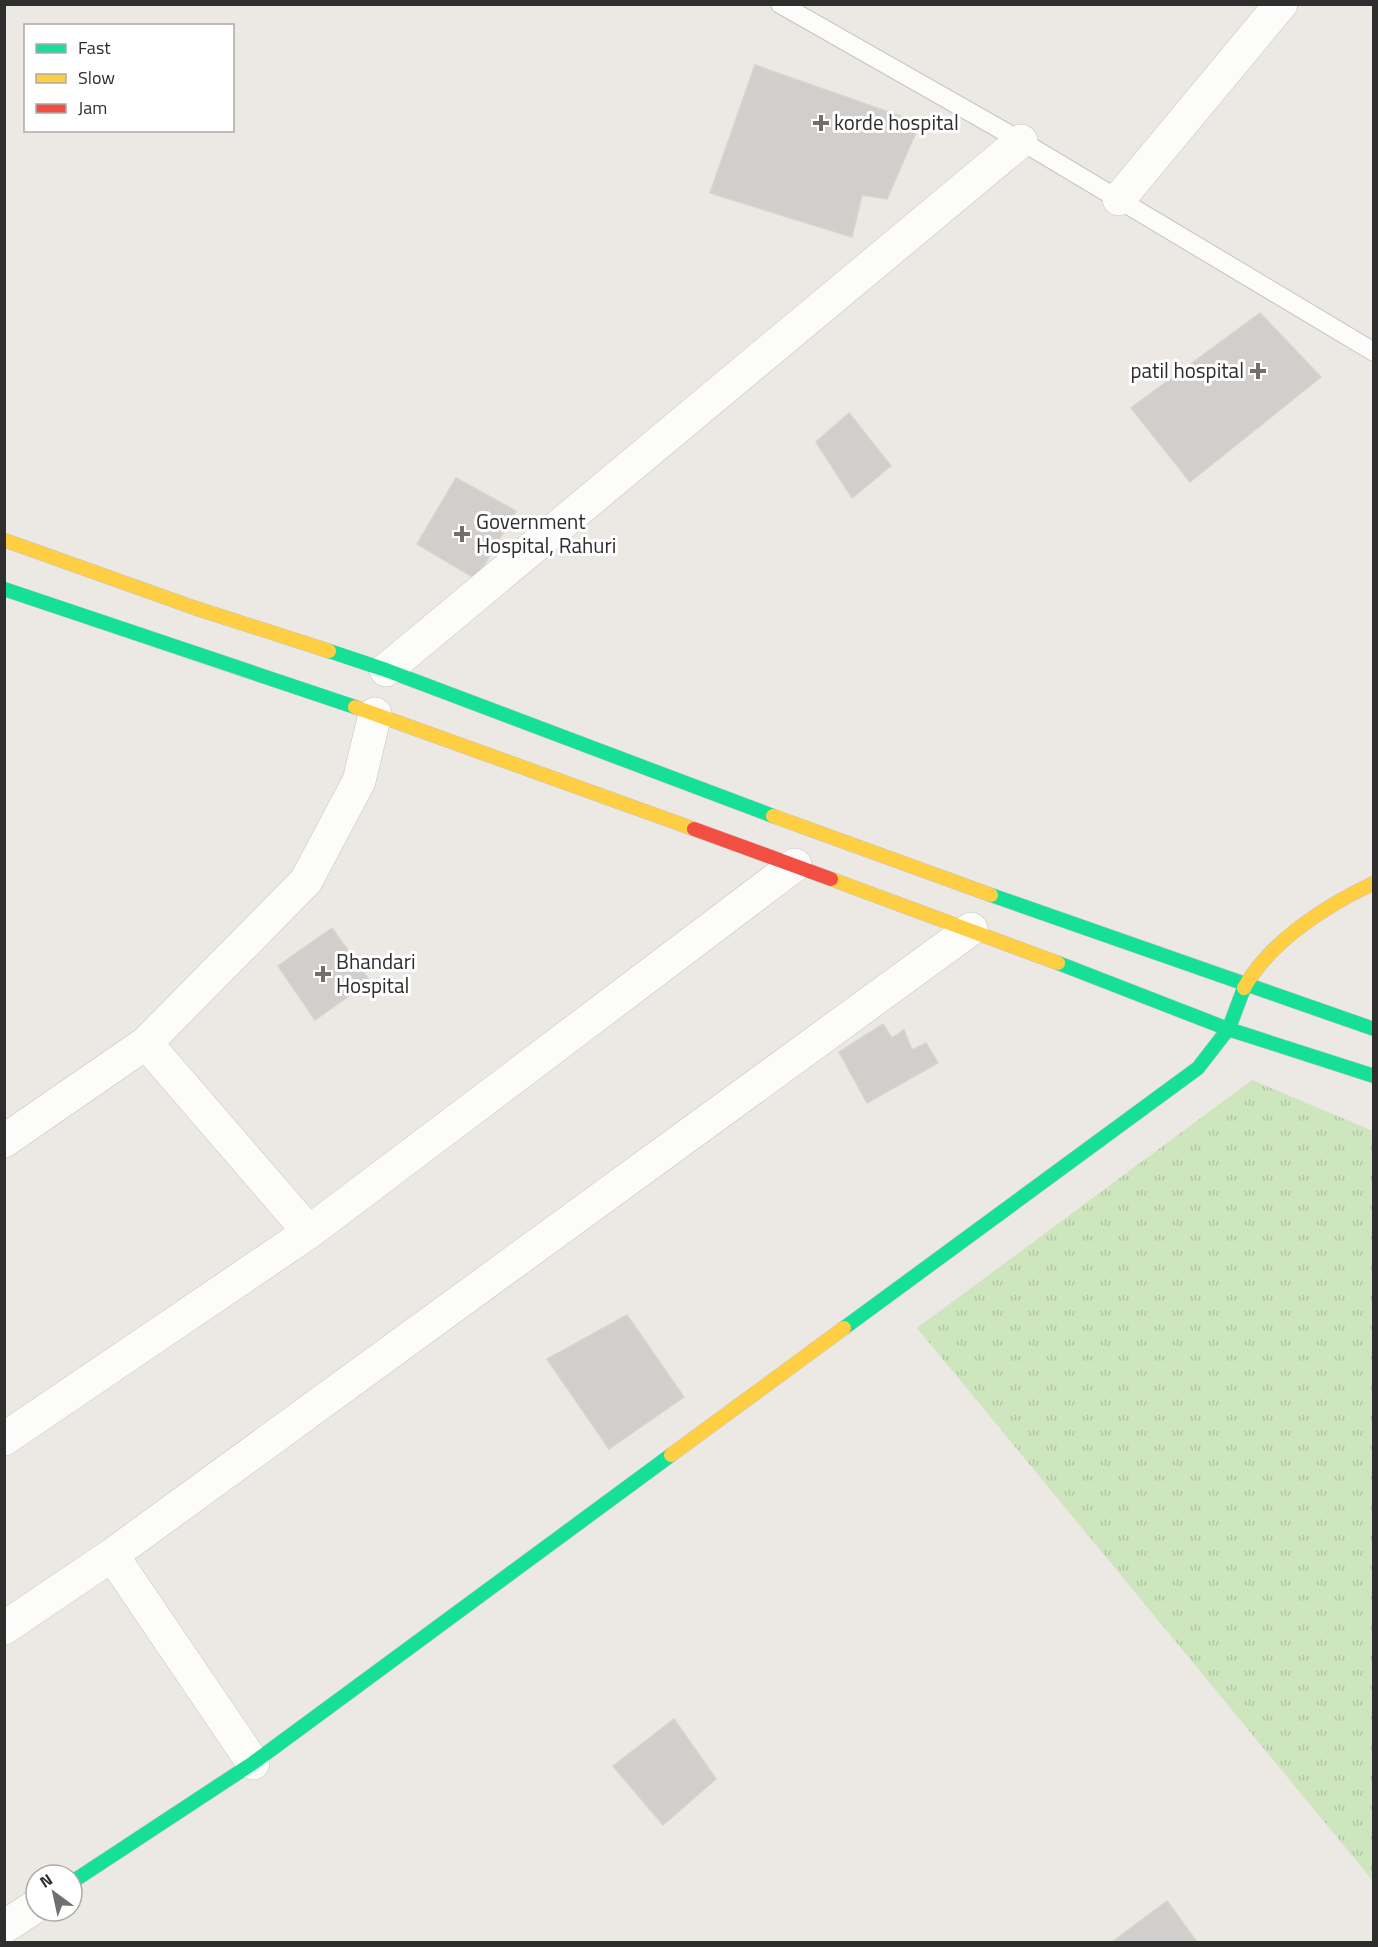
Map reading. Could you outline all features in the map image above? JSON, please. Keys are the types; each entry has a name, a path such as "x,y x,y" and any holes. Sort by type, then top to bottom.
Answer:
{"main road":[{"path":"4,540 195,608 386,670 835,840 1374,1029"},
{"path":"4,589 375,714 971,928 1228,1029 1374,1076"},
{"path":"84,1874 253,1763 1198,1068 1228,1029 1246,983 1275,949 1335,904 1374,883"}],"street":[{"path":"1119,199 1281,4"},
{"path":"386,670 1021,141"},
{"path":"4,1141 146,1043 306,881 359,781 375,714"},
{"path":"4,1439 309,1232 795,866"},
{"path":"4,1628 112,1555 971,928"},
{"path":"146,1043 309,1232"},
{"path":"112,1555 253,1763"},
{"path":"4,1927 24,1914"}],"lane":[{"path":"780,4 1021,141 1374,352"}],"green space":[{"path":"1252,1080 1373,1131 1373,1881 917,1328"}],"building":[{"name":"korde hospital","path":"755,65 920,123 887,199 862,195 852,237 710,193"},
{"path":"1260,313 1321,377 1190,482 1131,408"},
{"path":"849,413 891,466 852,498 816,442"},
{"path":"456,478 516,511 476,579 417,544"},
{"path":"332,928 370,981 315,1020 278,966"},
{"path":"883,1024 892,1038 904,1030 912,1050 926,1043 938,1063 867,1103 839,1052"},
{"path":"627,1315 684,1397 609,1449 547,1359"},
{"path":"674,1719 716,1779 663,1825 613,1766"},
{"path":"1167,1901 1197,1942 1112,1942"}],"traffic: fast":[{"path":"4,589 355,707"},
{"path":"329,651 386,670 773,816"},
{"path":"991,895 1374,1029"},
{"path":"1058,963 1228,1029 1374,1076"},
{"path":"844,1328 1198,1068 1229,1028 1244,988"},
{"path":"84,1874 253,1763 671,1455"}],"traffic: slow":[{"path":"4,540 195,608 329,651"},
{"path":"355,707 694,829"},
{"path":"773,816 991,895"},
{"path":"831,879 1058,963"},
{"path":"1244,988 1269,955 1301,926 1319,913 1374,883"},
{"path":"671,1455 844,1328"}],"traffic: jam":[{"path":"694,829 831,879"}],"place":[{"name":"korde hospital","path":"821,123"},
{"name":"patil hospital","path":"1258,371"},
{"name":"Government Hospital, Rahuri","path":"462,534"},
{"name":"Bhandari Hospital","path":"323,974"}]}
